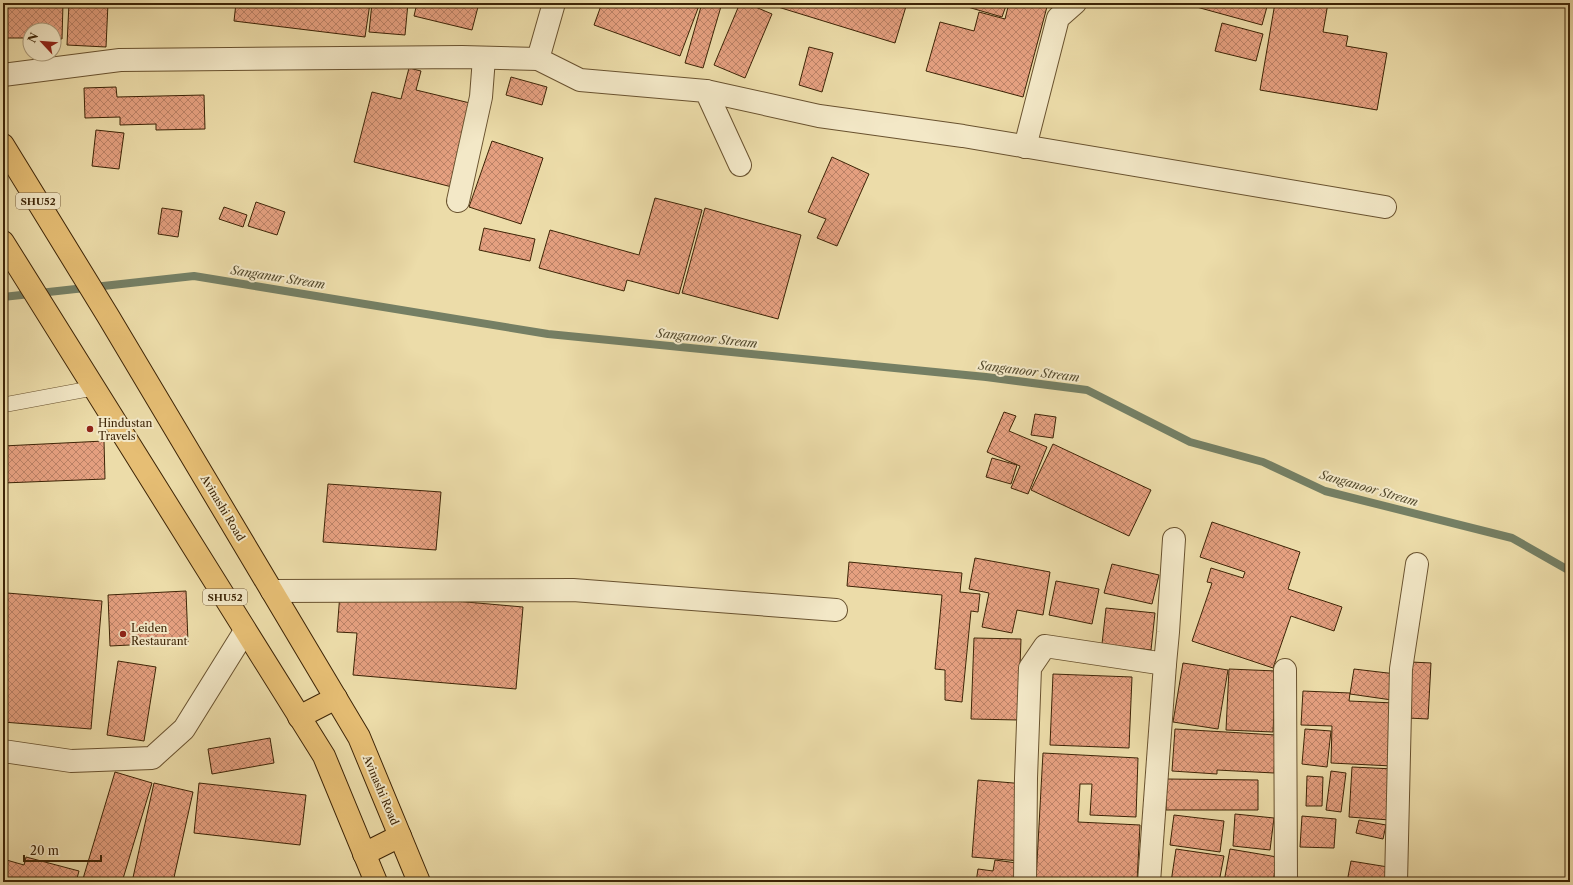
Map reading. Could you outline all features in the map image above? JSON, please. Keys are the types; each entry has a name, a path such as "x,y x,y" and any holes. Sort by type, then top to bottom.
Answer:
{"main road":[{"name":"Avinashi Road","path":"3,145 108,316 360,738 419,882"},
{"name":"SHU52","path":"3,242 324,756 376,882"},
{"path":"299,717 336,698"},
{"path":"364,854 400,836"}],"street":[{"path":"538,59 554,3"},
{"path":"1026,147 1058,18 1075,3"},
{"path":"458,201 481,97 484,58"},
{"path":"3,75 120,60 538,59 580,80 706,91 819,116 963,136 1385,207"},
{"path":"706,91 740,165"},
{"path":"1149,882 1174,539"},
{"path":"1396,882 1401,669 1417,564"},
{"path":"272,591 574,590 836,610"},
{"path":"3,751 71,761 152,758 184,729 245,631"},
{"path":"1025,882 1026,778 1030,668 1046,646 1165,664"},
{"path":"1285,670 1286,882"}],"lane":[{"path":"3,405 94,388"}],"building":[{"path":"3,3 63,3 62,39 62,22 22,22 22,38 3,38"},
{"path":"69,3 108,3 106,47 67,45"},
{"path":"236,3 370,3 365,37 234,21"},
{"path":"372,3 408,3 405,35 369,32"},
{"path":"417,3 479,3 472,30 414,16"},
{"path":"602,3 700,3 680,56 594,25"},
{"path":"702,3 722,3 703,68 685,63"},
{"path":"740,3 746,3 772,14 745,78 714,65"},
{"path":"765,3 907,3 895,43"},
{"path":"954,3 1007,3 1002,17"},
{"path":"1009,3 1048,3 1023,97 926,71 940,22 974,31 979,12 1005,19"},
{"path":"1182,3 1268,3 1262,25"},
{"path":"1275,3 1328,3 1323,32 1348,36 1346,46 1387,53 1377,110 1260,90"},
{"path":"1222,23 1263,34 1256,61 1215,51"},
{"path":"809,47 833,53 822,92 799,85"},
{"path":"409,68 421,71 416,90 474,104 452,187 354,162 372,92 401,99"},
{"path":"511,77 547,87 542,105 506,95"},
{"path":"116,87 117,97 204,95 205,129 156,130 156,124 120,125 120,117 85,118 84,88"},
{"path":"96,130 124,133 119,169 92,166"},
{"path":"492,141 543,158 521,224 469,207"},
{"path":"832,157 869,174 837,246 817,238 826,219 808,212"},
{"path":"655,198 702,210 679,294 627,280 624,291 539,268 550,230 639,255"},
{"path":"256,202 285,212 277,235 248,226"},
{"path":"224,207 247,215 243,227 219,219"},
{"path":"162,208 182,211 178,237 158,234"},
{"path":"705,208 801,235 778,319 682,293"},
{"path":"484,228 535,239 530,261 479,250"},
{"path":"1004,412 1016,416 1009,431 1047,447 1028,494 1011,488 1020,466 987,452"},
{"path":"1035,414 1056,417 1053,438 1031,435"},
{"path":"104,441 105,479 3,483 3,446"},
{"path":"1053,444 1151,490 1129,536 1031,490"},
{"path":"992,458 1017,465 1011,484 986,477"},
{"path":"328,484 441,492 436,550 323,542"},
{"path":"1212,522 1300,552 1288,589 1342,607 1334,631 1291,616 1273,668 1192,641 1212,583 1207,582 1211,568 1243,578 1245,572 1200,557"},
{"path":"975,558 1050,572 1043,615 1017,610 1012,633 982,627 989,593 969,589"},
{"path":"849,562 962,573 960,592 980,594 978,612 971,611 962,702 945,700 945,670 935,669 942,595 847,586"},
{"path":"1112,564 1159,575 1152,604 1104,593"},
{"path":"1056,581 1099,589 1092,624 1049,615"},
{"path":"186,591 188,642 110,646 108,595"},
{"path":"7,593 102,601 91,729 3,722 3,636"},
{"path":"340,593 386,595 523,607 516,689 353,675 357,633 337,632"},
{"path":"1106,608 1155,613 1151,650 1102,644"},
{"path":"974,638 1021,639 1018,720 971,719"},
{"path":"118,661 156,667 144,741 107,735"},
{"path":"1411,662 1431,663 1428,719 1408,718"},
{"path":"1183,663 1228,670 1218,729 1173,722"},
{"path":"1229,669 1276,671 1273,732 1226,730"},
{"path":"1354,669 1396,674 1392,700 1350,694"},
{"path":"1053,674 1132,677 1129,748 1050,745"},
{"path":"1303,691 1350,693 1349,701 1394,703 1392,766 1331,763 1332,726 1301,725"},
{"path":"1175,729 1276,735 1274,773 1217,770 1217,774 1172,771"},
{"path":"1305,729 1331,731 1327,767 1302,764"},
{"path":"270,738 274,763 212,774 208,749"},
{"path":"1043,753 1138,758 1136,817 1090,815 1092,784 1080,784 1078,822 1140,825 1137,882 1036,880"},
{"path":"1352,767 1394,769 1390,820 1349,817"},
{"path":"1331,771 1346,773 1341,812 1326,810"},
{"path":"115,772 152,783 122,882 82,882"},
{"path":"1307,776 1323,777 1322,806 1306,806"},
{"path":"1167,779 1258,780 1258,810 1166,810"},
{"path":"978,780 1025,784 1020,861 972,857"},
{"path":"154,783 193,792 173,882 132,882"},
{"path":"199,783 306,795 300,845 194,833"},
{"path":"1235,814 1274,818 1270,850 1233,846"},
{"path":"1174,815 1224,821 1220,852 1170,845"},
{"path":"1302,816 1336,819 1334,848 1300,847"},
{"path":"1359,820 1386,825 1383,839 1356,833"},
{"path":"1176,849 1224,856 1219,882 1171,882"},
{"path":"1230,849 1277,857 1273,882 1224,882"},
{"path":"26,857 79,871 76,882 3,882 3,859 24,865"},
{"path":"995,860 1024,864 1021,882 976,882 978,869 993,871"},
{"path":"1351,861 1388,867 1386,882 1347,882"}],"waterway":[{"name":"Sanganoor Stream","path":"3,297 194,276 548,334 986,377 1087,390 1190,442 1263,462 1325,491 1512,538 1570,571"}],"place":[{"name":"Hindustan Travels","path":"90,429"},
{"name":"Leiden Restaurant","path":"123,634"}],"water label":[{"name":"Sanganur Stream","path":"278,277"}]}
